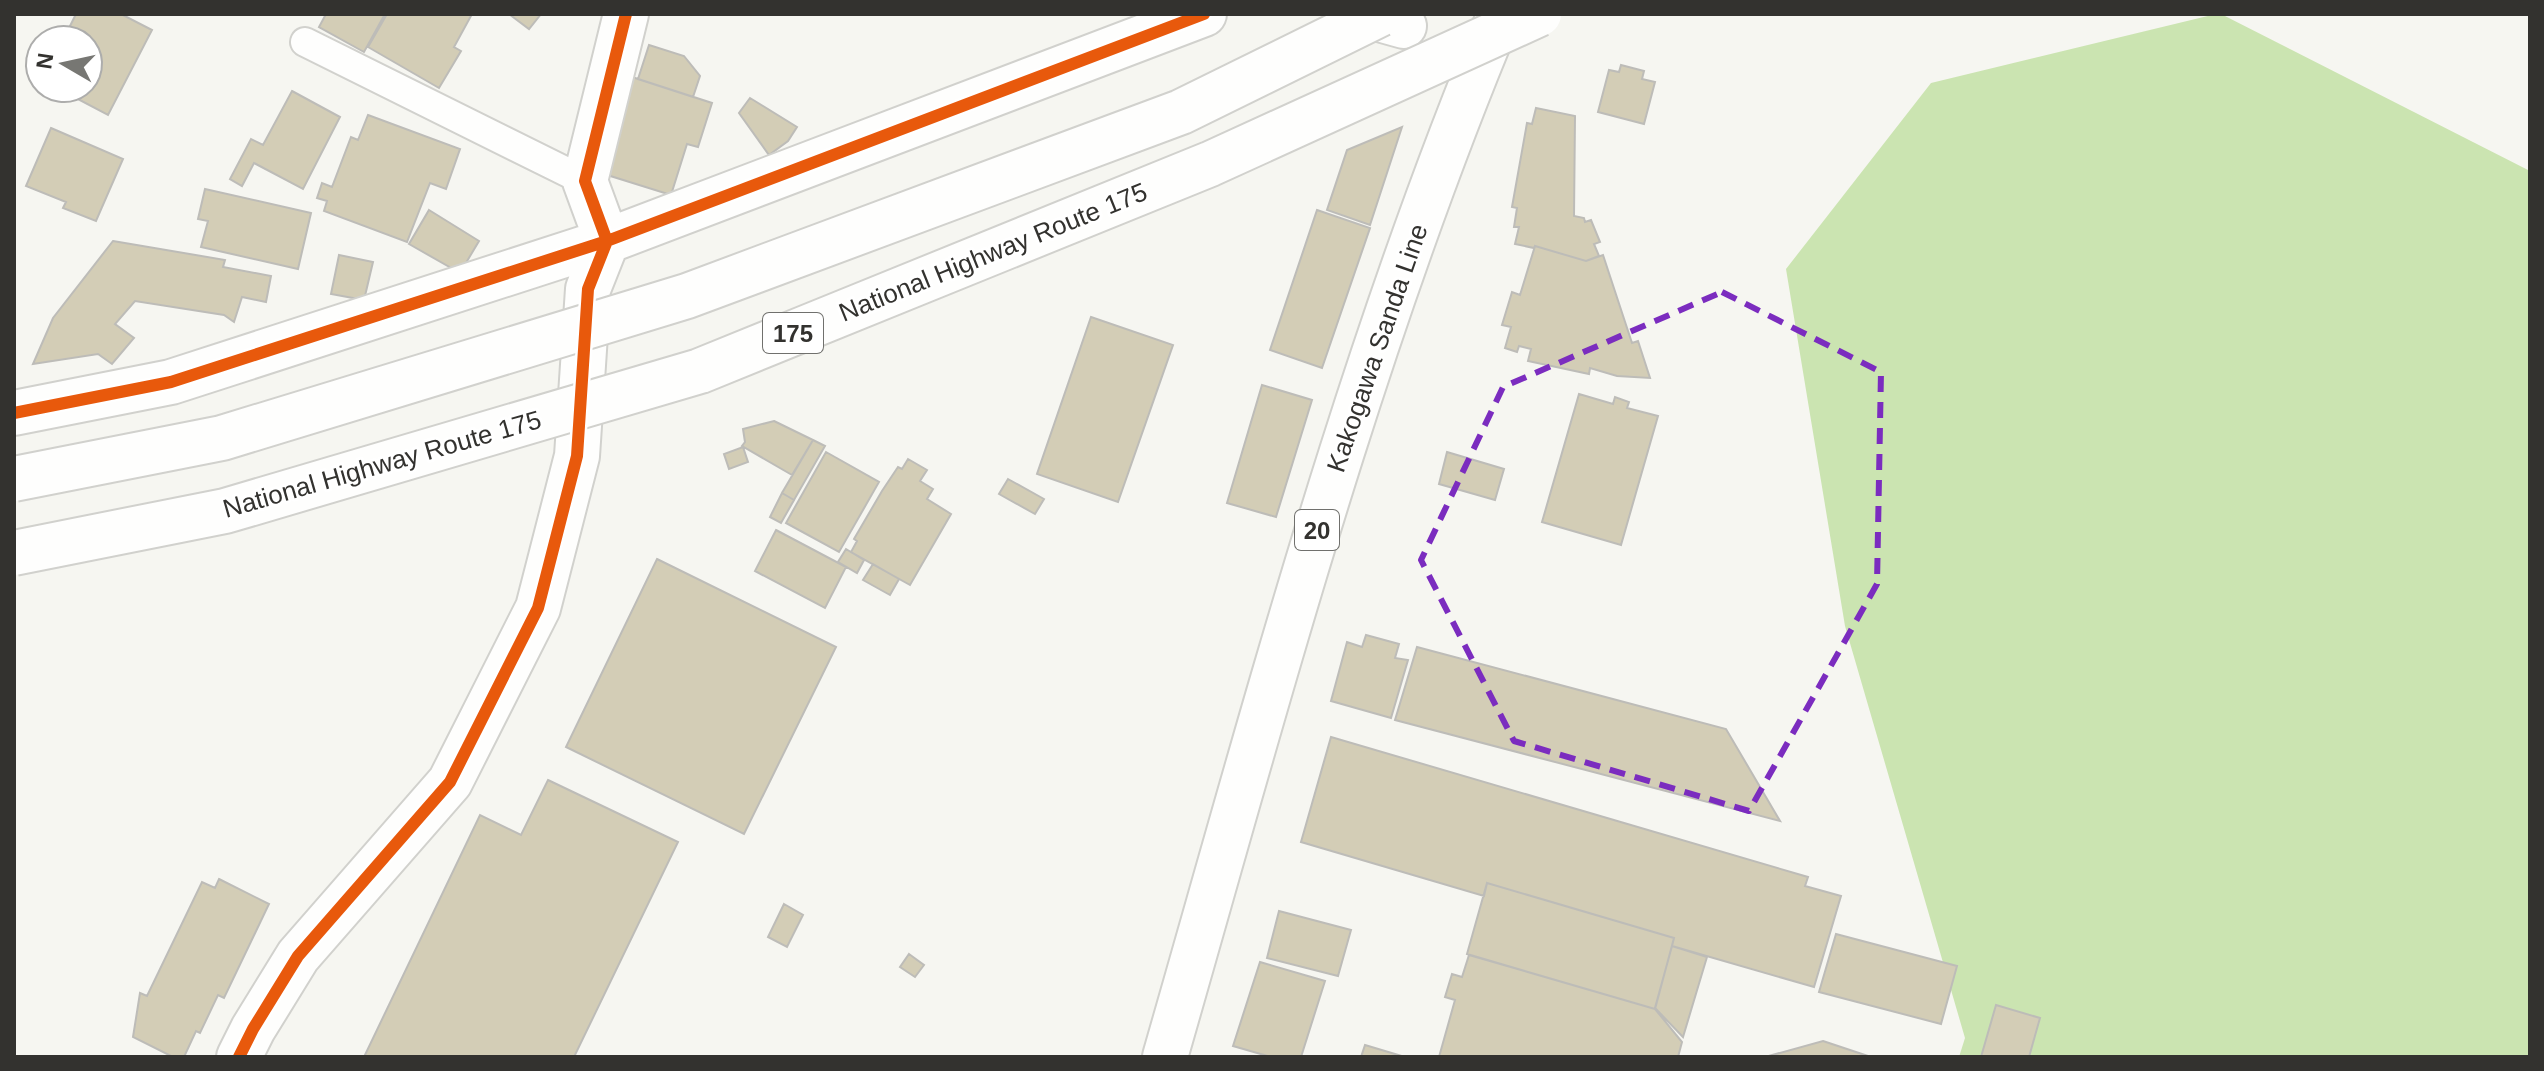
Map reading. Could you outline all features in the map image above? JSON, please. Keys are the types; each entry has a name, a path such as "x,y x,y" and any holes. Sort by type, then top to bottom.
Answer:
{"main road":[{"path":"239,1057 298,956 450,782 538,608 577,456 588,289 607,241 585,181 626,14"},
{"path":"14,413 171,382 607,241 1204,14"},
{"path":"1361,14 1392,20"},
{"name":"Kakogawa Sanda Line","path":"1165,1057 1329,490 1453,127 1500,14"},
{"name":"National Highway Route 175","path":"14,553 225,511 700,371 1210,164 1539,14"},
{"path":"14,479 222,438 687,296 1181,112 1392,20"}],"lane":[{"path":"305,42 585,181"}],"highlighted area":[{"path":"1722,292 1881,372 1877,584 1749,811 1514,741 1421,560 1503,387"}],"green space":[{"path":"2216,14 2530,171 2530,1057 1959,1057 1965,1038 1845,626 1786,269 1931,83"}],"building":[{"path":"76,14 121,14 152,30 108,115 87,104 104,104 104,24 71,24"},
{"path":"326,14 385,14 364,52 319,27"},
{"path":"387,14 472,14 454,47 461,51 439,88 368,47"},
{"path":"509,14 541,14 529,29"},
{"path":"649,45 684,56 700,76 693,97 638,79"},
{"path":"1621,65 1644,71 1642,79 1655,82 1644,124 1598,112 1609,70 1619,72"},
{"path":"632,77 712,103 698,147 687,144 671,195 604,174"},
{"path":"292,91 340,117 303,189 254,163 242,186 230,179 251,139 263,145"},
{"path":"750,98 797,127 788,141 769,155 739,113"},
{"path":"1536,108 1575,116 1574,216 1584,218 1585,222 1591,220 1600,242 1594,244 1599,256 1586,261 1535,246 1515,244 1519,227 1514,227 1517,208 1512,207 1527,123 1532,124"},
{"path":"368,115 460,149 446,189 430,183 407,242 324,211 327,201 317,198 322,183 332,187 351,137 358,140"},
{"path":"1402,127 1370,225 1327,210 1347,150"},
{"path":"51,128 123,159 96,221 63,208 66,202 26,186"},
{"path":"205,189 311,213 298,269 201,247 208,221 198,219"},
{"path":"429,210 479,241 460,273 409,244"},
{"path":"1317,210 1370,228 1322,368 1270,350"},
{"path":"113,241 225,260 223,267 271,276 266,302 242,297 234,322 224,315 135,301 115,324 134,338 112,364 98,354 33,364 53,318"},
{"path":"1535,246 1586,261 1603,255 1632,343 1638,341 1650,378 1617,376 1590,368 1589,374 1528,361 1531,349 1519,346 1517,352 1505,348 1511,327 1502,325 1512,292 1520,295"},
{"path":"339,255 373,262 364,300 331,294"},
{"path":"1091,317 1173,345 1118,502 1037,474"},
{"path":"1262,385 1312,400 1276,517 1227,503"},
{"path":"1579,394 1613,404 1615,397 1629,402 1627,408 1658,416 1621,545 1542,522"},
{"path":"774,421 813,440 792,475 742,446 745,442 743,429"},
{"path":"813,440 825,446 794,500 782,493"},
{"path":"743,447 748,462 729,469 724,454"},
{"path":"826,452 879,482 839,552 786,523"},
{"path":"1447,452 1504,469 1495,500 1439,484"},
{"path":"908,459 927,470 920,481 933,489 927,499 951,514 910,585 851,552 857,541 854,539 882,491 898,467 902,469"},
{"path":"1008,479 1044,499 1035,514 999,494"},
{"path":"782,493 794,500 781,523 770,517"},
{"path":"776,530 846,567 825,608 755,571"},
{"path":"846,549 864,560 857,573 838,562"},
{"path":"657,559 836,647 744,834 566,747"},
{"path":"873,564 899,579 890,595 863,580"},
{"path":"1366,635 1399,644 1395,658 1408,660 1391,718 1331,701 1347,642 1362,647"},
{"path":"1417,647 1726,729 1780,821 1395,720"},
{"path":"1331,737 1808,877 1805,886 1841,896 1814,987 1672,946 1674,938 1487,883 1484,896 1301,842"},
{"path":"548,780 678,842 574,1057 364,1057 480,815 521,835"},
{"path":"219,879 269,904 224,998 218,995 200,1033 196,1031 184,1057 173,1057 133,1037 140,993 147,996 202,882 215,888"},
{"path":"1487,883 1674,938 1655,1009 1467,954"},
{"path":"784,904 803,915 787,947 768,937"},
{"path":"1279,911 1351,930 1338,976 1267,958"},
{"path":"1836,934 1957,966 1941,1024 1819,992"},
{"path":"1672,946 1707,957 1683,1037 1655,1008"},
{"path":"909,954 924,965 915,977 900,967"},
{"path":"1469,955 1655,1009 1682,1042 1678,1057 1439,1057 1455,1000 1445,997 1452,974 1462,977"},
{"path":"1260,962 1325,981 1301,1057 1271,1057 1233,1046"},
{"path":"1996,1005 2040,1018 2029,1057 1981,1057"},
{"path":"1823,1041 1871,1057 1765,1057"},
{"path":"1365,1045 1405,1057 1361,1057"}],"cycle path":[{"path":"239,1057 298,956 450,782 538,608 577,456 588,289 607,241 585,181 626,14"},
{"path":"14,413 171,382 607,241 1204,14"}]}
